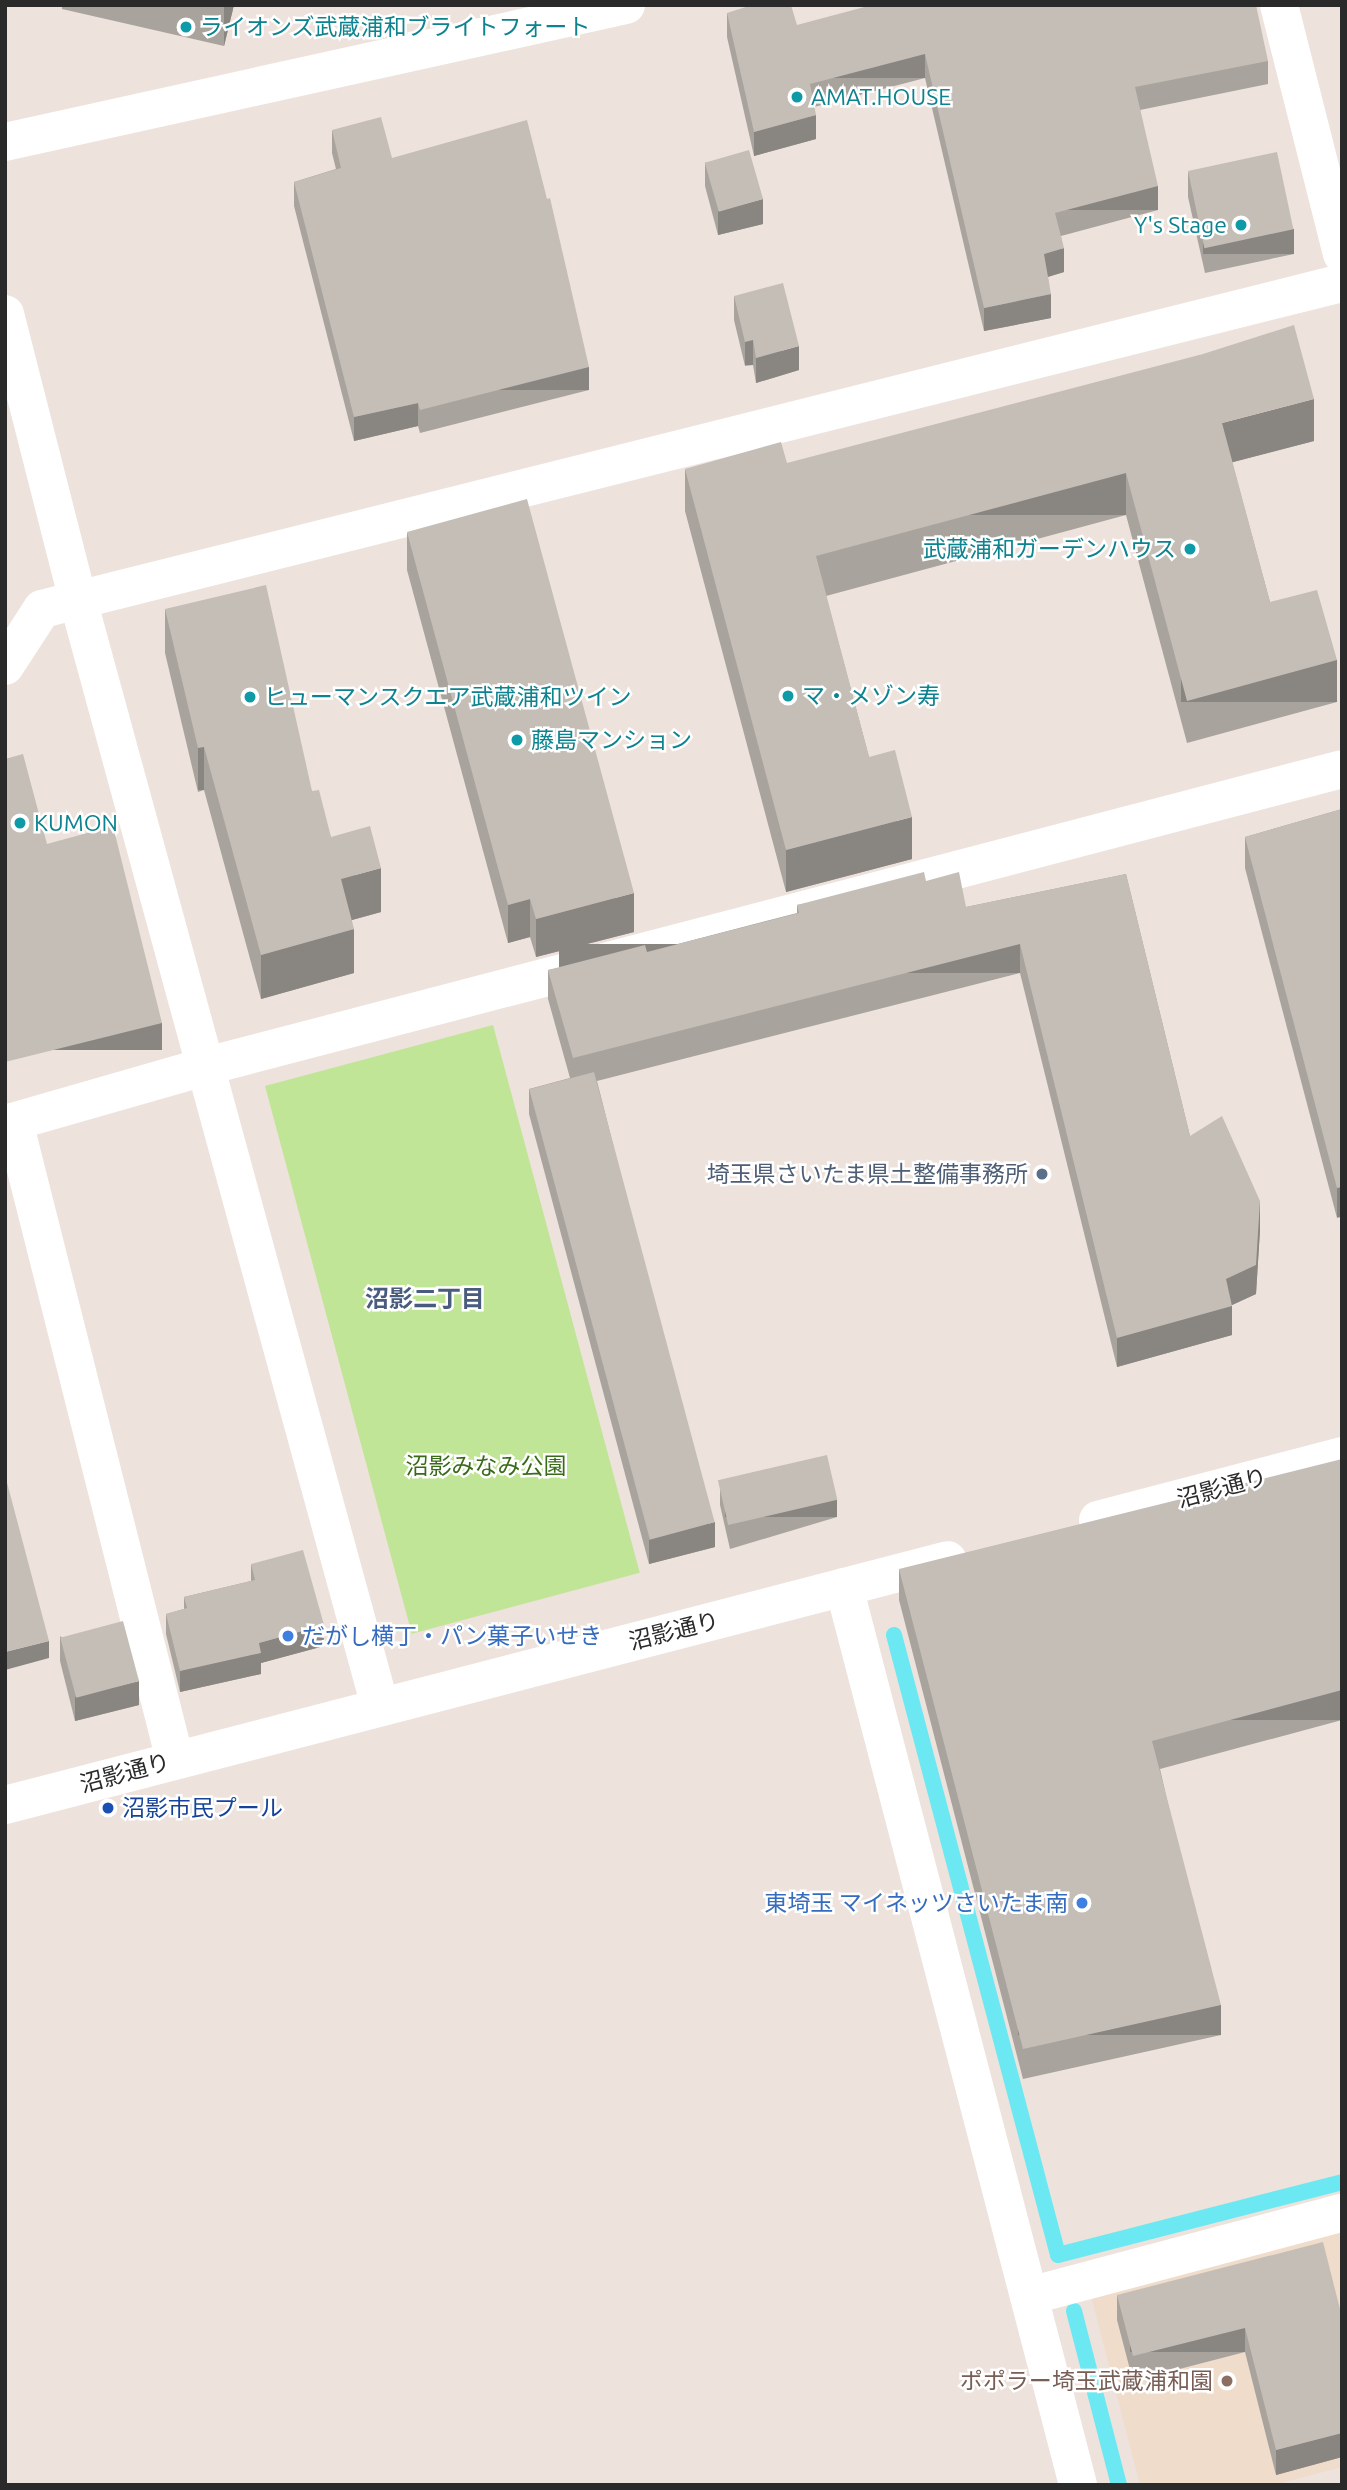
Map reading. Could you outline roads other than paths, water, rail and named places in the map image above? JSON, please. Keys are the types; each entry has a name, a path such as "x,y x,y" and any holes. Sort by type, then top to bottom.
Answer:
{"street":[{"path":"5,142 626,5"},
{"path":"1279,5 1342,254"},
{"path":"5,666 42,609 1342,283"},
{"path":"5,314 78,600 380,1706"},
{"path":"175,1760 10,1123 207,1066 1342,769"},
{"name":"沼影通り","path":"1059,1531 1342,1456"},
{"name":"沼影通り","path":"5,1805 979,1552"},
{"path":"844,1587 1078,2485"},
{"path":"1029,2296 1342,2213"}],"waterway":[{"path":"894,1635 1058,2255 1342,2182"},
{"path":"1074,2311 1119,2485"}],"place":[{"name":"ライオンズ武蔵浦和ブライトフォート","path":"186,27"},
{"name":"AMAT.HOUSE","path":"797,97"},
{"name":"Y's Stage","path":"1241,225"},
{"name":"武蔵浦和ガーデンハウス","path":"1190,549"},
{"name":"マ・メゾン寿","path":"788,696"},
{"name":"ヒューマンスクエア武蔵浦和ツイン","path":"250,697"},
{"name":"藤島マンション","path":"517,740"},
{"name":"KUMON","path":"20,823"},
{"name":"埼玉県さいたま県土整備事務所","path":"1042,1174"},
{"name":"だがし横丁・パン菓子いせき","path":"288,1636"},
{"name":"沼影市民プール","path":"108,1808"},
{"name":"東埼玉 マイネッツさいたま南","path":"1082,1903"},
{"name":"ポポラー埼玉武蔵浦和園","path":"1227,2381"}],"district":[{"name":"沼影二丁目","path":"425,1299"}],"park label":[{"name":"沼影みなみ公園","path":"486,1466"}]}
